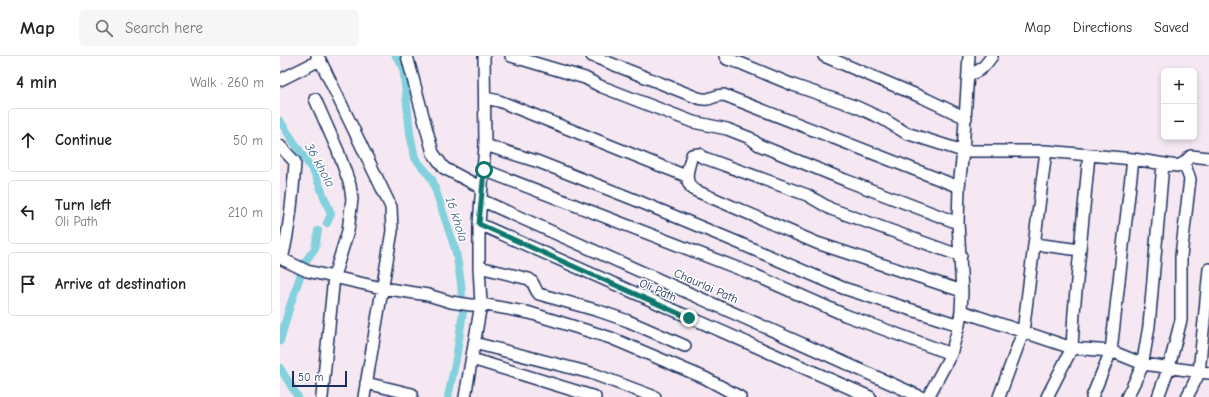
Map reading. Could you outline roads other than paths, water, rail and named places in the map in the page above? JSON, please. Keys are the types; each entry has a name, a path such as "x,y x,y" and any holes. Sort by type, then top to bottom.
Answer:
{"street":[{"path":"407,56 433,153 444,168 482,188"},
{"path":"468,396 474,343 479,267 479,224 484,170 484,56"},
{"path":"511,56 585,78 600,86 693,122 727,129 750,138 759,145 845,180 958,223"},
{"path":"592,56 698,98 706,100 717,95 724,95 959,187"},
{"path":"725,56 727,60 740,63 793,85 856,107 883,119 906,133 963,152 1046,151 1177,166 1184,164 1191,156 1209,158"},
{"path":"824,56 926,99 966,118"},
{"path":"928,397 950,354 959,325 961,311 961,256 958,223 959,187 966,118 969,56"},
{"path":"968,75 977,73 984,68 992,56"},
{"path":"280,80 319,58 391,207 392,231 364,397"},
{"path":"485,98 499,101 686,176"},
{"path":"315,99 338,151 350,185 352,199 348,231 334,276 322,397"},
{"path":"485,145 539,162 732,240 843,288 959,325"},
{"path":"280,146 295,162 292,207 287,239 281,258 303,269 382,288 428,295 451,302 476,304 530,313 611,338 705,378 740,397"},
{"path":"999,397 1023,332 1046,151"},
{"path":"961,256 831,209 807,195 702,157 699,154 692,155 686,176 694,190 817,243 962,291"},
{"path":"1046,397 1072,348 1089,155"},
{"path":"1092,397 1111,351 1123,257 1132,160"},
{"path":"1127,397 1142,367 1149,326 1163,164"},
{"path":"1158,397 1169,367 1181,320 1181,256 1190,179 1184,164"},
{"path":"484,170 750,273 845,315 950,354"},
{"name":"Chaurlai Path","path":"481,200 921,397"},
{"name":"Oli Path","path":"479,224 870,397"},
{"path":"1035,244 1080,250"},
{"path":"479,267 529,279 533,282 539,294 628,321 685,346"},
{"path":"1187,397 1204,373 1209,269"},
{"path":"961,311 1072,348 1111,351 1142,364 1204,373"},
{"path":"474,343 592,373 656,397"},
{"path":"472,359 595,397"},
{"path":"366,383 412,394"}],"waterway":[{"name":"16 khola","path":"396,56 403,66 410,133 415,158 432,179 456,252 461,283 463,312 456,359 448,397"},
{"name":"36 khola","path":"280,121 315,174 331,214 327,223"},
{"name":"36 khola","path":"280,341 305,262 315,248 318,231"},
{"name":"36 khola","path":"280,368 298,397"}]}
